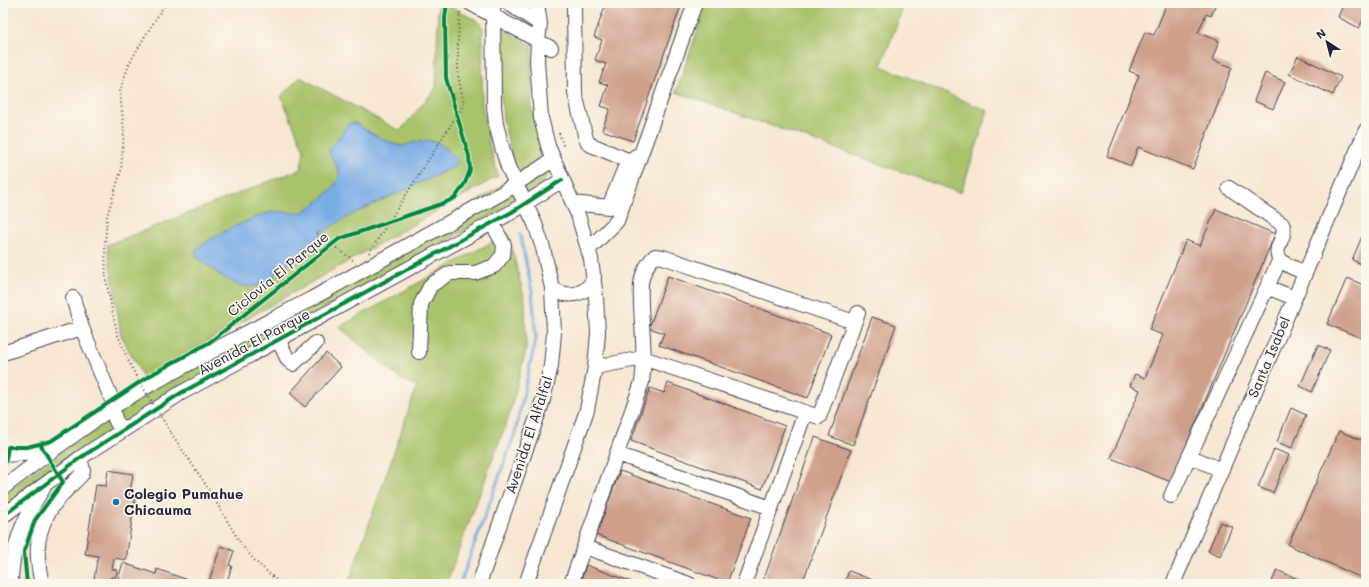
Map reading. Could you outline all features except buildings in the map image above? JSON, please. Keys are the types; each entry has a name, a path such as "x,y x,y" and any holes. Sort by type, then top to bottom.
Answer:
{"street":[{"path":"470,3 492,9 551,48"},
{"path":"508,3 540,24"},
{"path":"526,584 587,410 595,367 598,320 594,277 588,250 578,215 562,180 560,156 545,135 541,118 538,81 538,40 540,24 537,3"},
{"path":"574,3 575,93 586,139 589,144 634,162"},
{"path":"588,250 617,221 634,162 642,150 695,3"},
{"name":"Avenida El Alfalfal","path":"479,584 540,411 547,383 554,332 552,288 547,261 539,235 515,184 503,151 496,124 492,9"},
{"name":"Santa Isabel","path":"1173,584 1366,130"},
{"name":"Avenida El Parque","path":"3,488 113,407 172,372 331,288 515,184 560,156"},
{"path":"573,203 608,207 626,165 634,162"},
{"name":"Avenida El Parque","path":"3,516 80,458 181,394 492,223 562,180"},
{"path":"1229,188 1282,224 1284,232 1278,246 1280,259 1288,265 1305,273"},
{"path":"419,352 421,304 431,285 450,273 475,272 494,266 504,255 504,245 492,223"},
{"path":"571,584 641,386 643,358 641,281 649,260 655,256 662,256 856,318 818,417 643,358 595,367"},
{"path":"1171,496 1280,259"},
{"path":"552,288 566,295 577,294 586,289 594,277"},
{"path":"1267,287 1294,298"},
{"path":"331,288 335,289 341,294 343,298 342,306"},
{"path":"73,298 82,328 112,400 115,419 124,429"},
{"path":"3,353 82,328"},
{"path":"279,341 288,360 293,364 316,343"},
{"path":"172,372 170,385 174,391 181,394"},
{"path":"744,584 805,412"},
{"path":"3,455 51,452"},
{"path":"617,454 771,508"},
{"path":"1189,456 1221,470"},
{"path":"42,584 37,556 40,532 45,519 54,504 82,474 83,470 80,458"},
{"path":"11,584 14,551 20,530 29,511 49,480"},
{"path":"585,547 689,584"},
{"path":"3,570 7,584"}],"path":[{"path":"166,3 129,64 120,91 124,132 121,171 107,216 105,246 106,281 118,333 128,360 136,376 170,433 208,489 241,544 255,561 282,584"},
{"path":"368,254 456,114 464,104 458,75 460,3"},
{"path":"454,108 458,121"},
{"path":"558,132 560,156"},
{"path":"380,225 394,220"},
{"path":"317,233 334,243 358,264"},
{"path":"137,384 143,380"}],"green space":[{"path":"438,3 443,3 478,21 483,28 482,105 490,147 498,176 166,365 144,379 121,335 107,245 301,169 304,150 281,96 300,77 400,131 436,88"},
{"path":"707,3 905,3 881,66 988,111 961,193 676,92"},
{"path":"500,27 532,45 532,109 549,168 544,181 541,184 527,196 256,347 3,512 3,494 104,421 156,387 364,274 520,174 512,159 503,118 500,85"},
{"path":"508,233 525,301 526,350 509,416 446,584 348,584 417,386 400,379 339,327"}],"water":[{"path":"351,123 355,123 382,139 399,146 405,146 420,141 433,141 443,146 457,161 457,164 454,167 342,220 326,230 269,280 259,286 249,287 233,282 217,273 197,257 195,253 207,242 251,219 272,212 300,213 325,196 336,184 339,178 337,166 329,150 347,126"}],"waterway":[{"path":"460,584 515,433 536,338 532,291 520,234"}],"cycle path":[{"name":"Ciclovía El Parque","path":"3,466 5,465 8,447 27,447 51,441 149,376 210,342 339,239 455,198 465,183 470,170 469,156 446,78 445,18 447,3"},
{"path":"3,516 80,458 181,393 512,212 562,180"},
{"path":"27,584 24,552 35,520 63,482 40,444"}],"place":[{"name":"Colegio Pumahue Chicauma","path":"116,502"}]}
